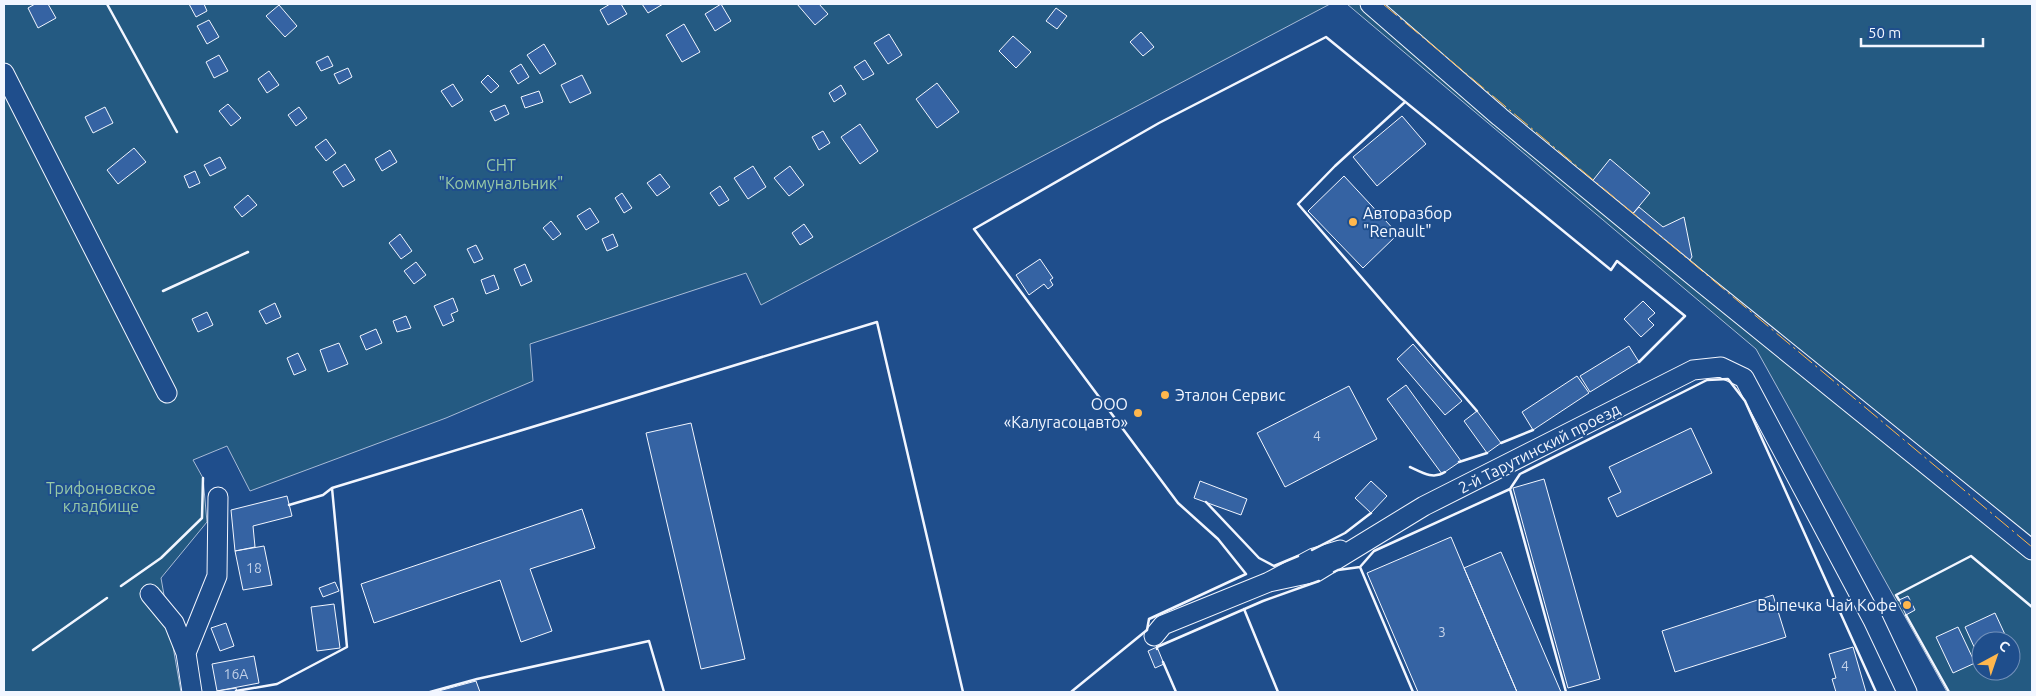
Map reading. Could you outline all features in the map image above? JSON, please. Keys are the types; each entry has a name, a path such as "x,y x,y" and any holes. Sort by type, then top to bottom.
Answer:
{"street":[{"path":"1370,4 1500,117 1702,284 2032,550"},
{"path":"4,73 167,393"},
{"name":"2-й Тарутинский проезд","path":"1154,636 1163,625 1269,582 1316,572 1424,506 1693,370 1721,367 1744,378 1873,620 1907,692"},
{"path":"186,653 217,576 218,497"},
{"path":"150,594 174,623 186,653 192,692"}],"green space":[{"name":"СНТ \"Коммунальник\"","path":"4,4 1330,4 761,305 746,273 530,344 533,381 446,418 250,491 227,446 193,460 203,478 207,522 161,578 181,692 4,692"},
{"path":"1347,4 2032,4 2032,692 1947,692 1756,349"}],"building":[{"path":"35,4 48,4 56,18 38,28 28,8"},
{"path":"189,4 204,4 207,11 196,17"},
{"path":"610,4 621,4 627,14 608,25 600,10"},
{"path":"642,4 663,4 648,13"},
{"path":"721,4 731,21 715,31 705,14"},
{"path":"797,4 819,4 828,14 815,25"},
{"path":"279,5 297,26 285,37 266,16"},
{"path":"1056,8 1067,16 1057,29 1046,21"},
{"path":"209,20 219,37 207,44 197,26"},
{"path":"684,24 700,52 682,62 666,35"},
{"path":"1141,32 1154,47 1143,56 1130,42"},
{"path":"889,34 902,55 888,64 874,43"},
{"path":"1013,36 1031,52 1016,68 999,51"},
{"path":"544,44 556,64 540,74 527,55"},
{"path":"219,55 228,71 214,78 206,62"},
{"path":"328,56 333,66 321,71 316,62"},
{"path":"865,60 874,74 863,80 854,67"},
{"path":"521,64 529,77 518,84 510,71"},
{"path":"348,68 352,77 339,84 334,74"},
{"path":"269,71 279,85 267,93 258,79"},
{"path":"488,75 499,86 491,93 481,82"},
{"path":"582,75 591,93 570,103 561,85"},
{"path":"937,83 959,112 937,128 916,99"},
{"path":"453,84 463,100 452,107 441,91"},
{"path":"841,85 846,94 834,102 829,93"},
{"path":"539,91 543,102 525,108 521,97"},
{"path":"228,104 241,118 231,126 219,111"},
{"path":"505,105 509,114 495,121 490,111"},
{"path":"105,107 113,123 93,133 85,117"},
{"path":"299,107 307,118 296,126 288,115"},
{"path":"1402,116 1426,144 1377,186 1353,157"},
{"path":"860,124 878,151 860,164 841,137"},
{"path":"823,131 830,143 819,150 812,137"},
{"path":"326,139 336,153 326,161 315,147"},
{"path":"134,148 146,162 118,184 107,170"},
{"path":"390,150 397,162 382,171 375,159"},
{"path":"220,157 226,168 210,176 204,165"},
{"path":"1610,159 1650,193 1630,217 1590,184"},
{"path":"345,164 355,180 343,187 333,172"},
{"path":"753,166 766,187 748,199 734,178"},
{"path":"790,166 804,185 789,196 774,178"},
{"path":"195,171 200,183 189,188 184,176"},
{"path":"660,174 670,187 657,196 647,183"},
{"name":"Авторазбор \"Renault\"","path":"1344,176 1398,234 1363,268 1308,211"},
{"path":"720,186 729,200 719,206 710,193"},
{"path":"622,193 632,208 624,213 615,198"},
{"path":"248,195 257,205 242,217 234,207"},
{"path":"1639,207 1663,227 1684,217 1692,257 1687,264 1630,217"},
{"path":"590,208 599,222 586,230 577,216"},
{"path":"551,221 561,234 553,240 543,228"},
{"path":"804,224 813,237 800,245 792,233"},
{"path":"400,234 412,251 401,259 389,243"},
{"path":"613,234 618,246 607,251 602,239"},
{"path":"476,245 483,259 474,263 467,249"},
{"path":"1040,259 1053,278 1050,280 1053,285 1048,289 1044,284 1029,295 1016,275"},
{"path":"416,262 426,275 414,284 404,271"},
{"path":"525,264 532,281 521,286 514,269"},
{"path":"494,275 499,289 486,294 481,280"},
{"path":"453,298 458,311 451,314 454,321 443,326 434,306"},
{"path":"1643,301 1655,313 1648,319 1654,325 1641,337 1624,319"},
{"path":"275,303 281,317 266,324 259,311"},
{"path":"207,312 213,325 198,332 192,319"},
{"path":"406,316 411,328 397,332 393,321"},
{"path":"376,329 382,343 366,350 360,336"},
{"path":"339,343 348,364 328,372 320,350"},
{"path":"1413,344 1462,401 1445,415 1397,359"},
{"path":"1629,346 1639,362 1590,392 1580,376"},
{"path":"298,353 306,370 294,375 287,358"},
{"path":"1577,376 1589,393 1533,430 1522,412"},
{"path":"1406,385 1461,461 1442,474 1387,399"},
{"path":"1349,386 1377,439 1285,487 1257,433"},
{"path":"1477,411 1501,443 1487,453 1464,421"},
{"path":"691,423 745,659 701,669 646,433"},
{"path":"1691,428 1712,473 1617,517 1608,498 1621,492 1609,467"},
{"path":"1544,479 1600,679 1568,688 1513,488"},
{"path":"1200,481 1247,499 1241,515 1194,498"},
{"path":"1371,481 1387,496 1371,513 1355,498"},
{"path":"287,496 292,516 253,526 255,547 235,551 231,510"},
{"path":"582,509 595,548 530,569 552,631 521,642 500,580 374,623 361,584"},
{"path":"1451,537 1517,692 1418,692 1367,573"},
{"path":"264,546 272,585 243,590 235,551"},
{"path":"1501,552 1561,692 1517,692 1464,568"},
{"path":"335,582 339,591 323,597 319,588"},
{"path":"1773,595 1786,637 1675,672 1662,631"},
{"name":"Выпечка Чай Кофе","path":"1908,596 1915,610 1906,615 1899,600"},
{"path":"334,604 340,648 317,651 311,607"},
{"path":"1995,613 2003,631 1971,631 1971,640 1965,627"},
{"path":"226,623 234,646 220,651 211,628"},
{"path":"1958,627 1971,655 1971,665 1953,673 1936,637"},
{"path":"1157,647 1164,664 1155,668 1148,651"},
{"path":"1853,647 1866,692 1836,692 1832,679 1836,678 1829,654"},
{"path":"254,656 259,683 217,691 212,664"},
{"path":"476,681 480,692 435,692"},
{"path":"236,688 237,692 217,691"}],"wall":[{"path":"107,4 177,132"},
{"path":"1071,692 1147,630 1149,619 1246,574 1218,539 1178,503 974,229 1159,123 1326,37 1611,270 1617,261 1685,316 1639,362"},
{"path":"1405,102 1335,166 1298,204 1477,411"},
{"path":"163,291 248,252"},
{"path":"236,691 277,684 347,647 332,488 877,322 963,692"},
{"path":"1334,572 1360,567 1374,551 1510,489 1520,474 1707,380 1728,379 1745,401 1876,692"},
{"path":"1501,443 1533,430"},
{"path":"1459,462 1487,453"},
{"path":"1410,467 1432,475 1445,472"},
{"path":"121,586 161,558 202,518 203,478"},
{"path":"289,505 323,495 332,488"},
{"path":"1510,489 1566,692"},
{"path":"1206,502 1259,558 1274,566 1298,556"},
{"path":"1312,550 1345,533 1371,513"},
{"path":"1899,600 1896,595 1971,556 2032,607"},
{"path":"1360,567 1413,692"},
{"path":"1157,649 1157,647 1263,601 1319,581"},
{"path":"33,650 107,598"},
{"path":"1244,609 1278,692"},
{"path":"1906,615 1949,692"},
{"path":"430,692 477,679 649,641 664,692"},
{"path":"1163,662 1176,692"}],"power":[{"path":"1383,4 2032,547"}],"place":[{"name":"Авторазбор \"Renault\"","path":"1353,222"},
{"name":"Эталон Сервис","path":"1165,395"},
{"name":"ООО «Калугасоцавто»","path":"1138,413"},
{"name":"Выпечка Чай Кофе","path":"1907,605"}],"park label":[{"name":"Трифоновское кладбище","path":"101,497"}]}
